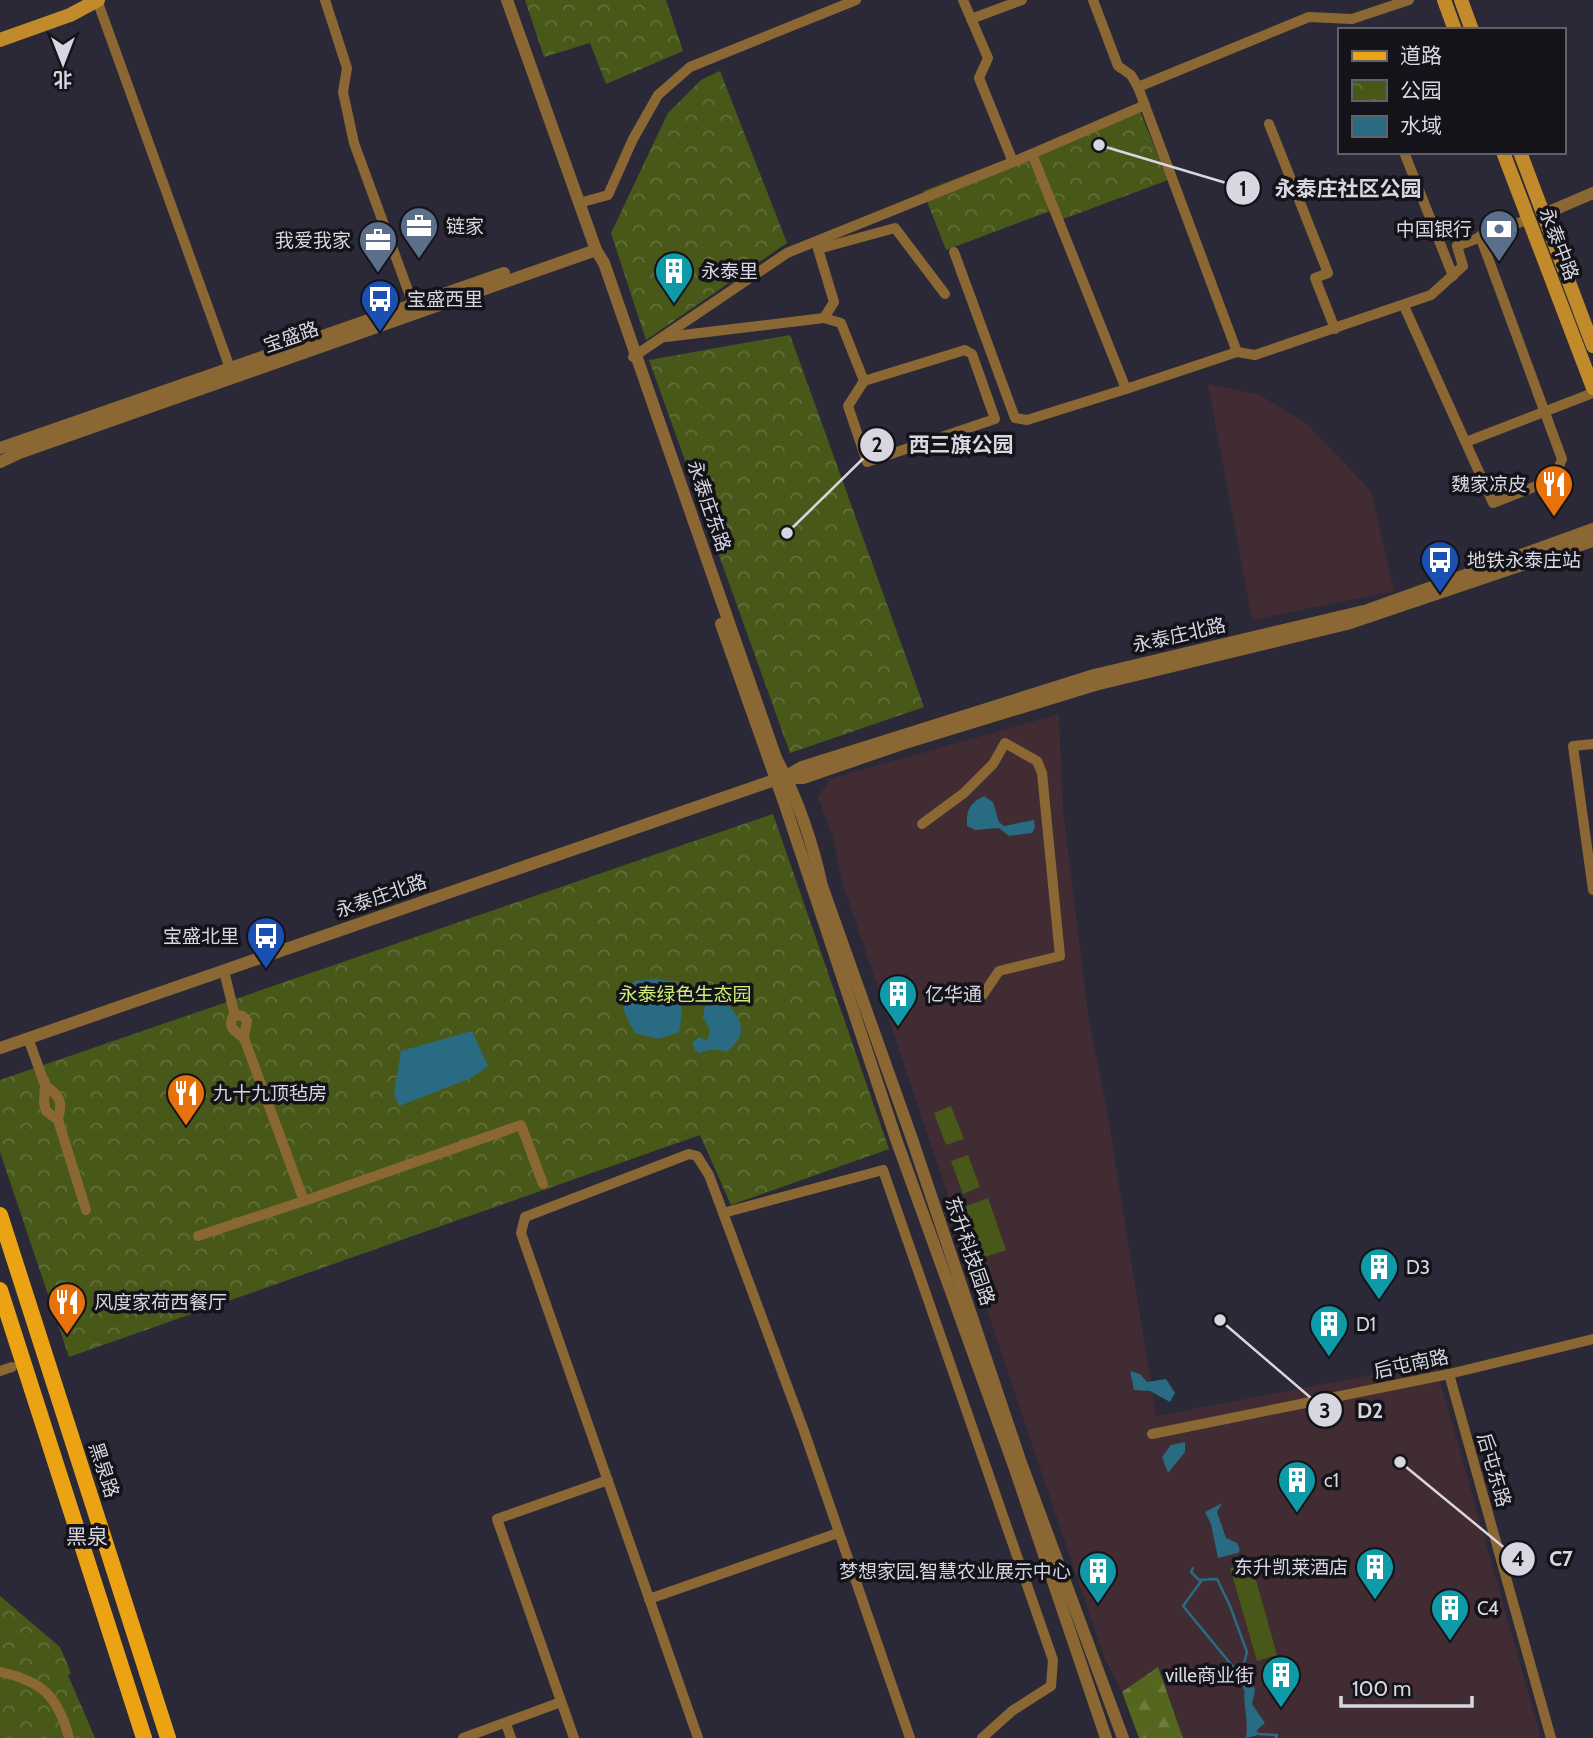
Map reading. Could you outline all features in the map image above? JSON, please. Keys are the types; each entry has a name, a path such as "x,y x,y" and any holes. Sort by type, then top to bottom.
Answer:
{"main road":[{"path":"0,40 70,15 97,0"},
{"path":"1444,0 1454,28"},
{"path":"1461,0 1471,28"},
{"name":"永泰中路","path":"1504,154 1593,391"},
{"name":"永泰中路","path":"1521,154 1593,346"},
{"name":"黑泉路","path":"0,1215 168,1738"},
{"path":"0,1290 144,1738"}],"street":[{"path":"97,0 230,368"},
{"path":"325,0 347,68 343,92 354,143 413,304"},
{"name":"永泰庄东路","path":"507,0 594,245 604,263 782,778"},
{"path":"579,203 608,195 633,139 658,95 690,67 856,0"},
{"path":"963,0 988,58 979,78 1013,163"},
{"path":"971,19 1023,0"},
{"path":"1093,0 1118,66 1131,75 1138,87 1237,352"},
{"path":"1138,87 1309,18 1355,24 1409,0"},
{"path":"864,381 841,323 824,318 667,337 633,357 787,253 1013,163 1144,105"},
{"path":"1269,124 1328,273 1315,278 1335,329"},
{"path":"1013,163 1032,154 1126,389"},
{"path":"1406,154 1453,276"},
{"path":"1544,214 1593,193"},
{"path":"954,252 1015,418 1027,420 1237,352 1255,355 1404,306 1431,295 1463,266 1457,246 1529,219"},
{"path":"824,318 834,302 818,249 894,228 945,294"},
{"path":"1404,306 1493,503 1554,479 1562,459 1480,236"},
{"name":"宝盛路","path":"0,448 413,304 594,245"},
{"name":"宝盛路","path":"0,462 594,245"},
{"path":"965,350 972,354 995,419 867,462 848,406 864,381 965,350"},
{"path":"1466,442 1593,391"},
{"name":"永泰庄北路","path":"0,1048 782,778 802,767 1094,675 1368,610 1593,529"},
{"name":"永泰庄北路","path":"782,778 803,778 905,743 1095,685 1347,624 1593,541"},
{"path":"922,824 964,793 993,764 1005,743 1037,761 1042,773 1060,956 999,971 982,996"},
{"path":"1593,744 1573,747 1590,849 1593,890"},
{"name":"东升科技园路","path":"782,778 896,1139 1015,1469 1105,1738"},
{"name":"东升科技园路","path":"782,778 795,794 813,845 822,886 911,1136 1020,1460 1123,1738"},
{"path":"1580,798 1593,796"},
{"path":"224,971 235,1016 230,1021 232,1028 244,1038 304,1201"},
{"path":"28,1038 46,1086 46,1111 58,1120 86,1210"},
{"path":"198,1236 521,1125 543,1184"},
{"path":"698,1738 521,1233 525,1217 689,1154 697,1156 703,1163 723,1213 804,1431 910,1738"},
{"path":"723,1213 883,1170 1053,1660 1051,1686 1012,1711 982,1738"},
{"name":"后屯南路","path":"1152,1434 1449,1374 1593,1339"},
{"path":"0,1371 12,1367"},
{"name":"后屯东路","path":"1449,1374 1551,1738"},
{"path":"574,1738 497,1519 608,1480"},
{"path":"649,1599 838,1533"},
{"path":"0,1672 27,1679 46,1690 60,1713 69,1738"},
{"path":"463,1738 561,1702"},
{"path":"506,1724 511,1738"}],"shaded area":[{"path":"1208,384 1260,395 1307,424 1371,491 1394,591 1252,620"},
{"path":"1059,714 1063,809 1088,1015 1106,1104 1156,1416 1435,1363 1541,1738 1183,1738 1158,1667 1122,1692 1104,1657 842,881 833,838 818,797 830,779"}],"green space":[{"path":"525,0 666,0 683,51 606,84 590,43 544,57"},
{"path":"720,71 787,243 646,340 611,233 668,113 701,80"},
{"path":"1139,109 1168,180 1055,222 1050,211 946,250 923,191"},
{"path":"790,335 924,707 790,753 649,360"},
{"name":"永泰绿色生态园","path":"773,814 889,1149 731,1205 700,1135 69,1357 0,1152 0,1080"},
{"path":"951,1106 964,1139 946,1145 934,1113"},
{"path":"968,1155 980,1187 963,1194 951,1161"},
{"path":"988,1198 1006,1250 979,1259 961,1208"},
{"path":"1251,1562 1277,1655 1257,1661 1230,1568"},
{"path":"0,1596 60,1647 71,1673 68,1675 95,1738 0,1738"},
{"path":"1158,1667 1183,1738 1139,1738 1122,1692"}],"water":[{"path":"984,796 993,802 999,822 1004,826 1034,820 1032,833 1009,836 999,828 975,830 967,826 970,808"},
{"path":"656,979 676,982 682,1012 679,1032 659,1039 635,1033 624,1007 626,995 634,981"},
{"path":"726,1003 740,1022 738,1040 726,1052 713,1050 700,1053 692,1043 699,1037 707,1041 710,1029 703,1017 705,1006"},
{"path":"472,1031 488,1066 471,1078 399,1106 394,1094 401,1051"},
{"path":"1130,1371 1140,1374 1147,1382 1166,1379 1175,1393 1170,1402 1150,1391 1134,1390"},
{"path":"1185,1442 1185,1452 1168,1473 1162,1457 1171,1445"},
{"path":"1222,1503 1217,1512 1226,1538 1237,1543 1240,1550 1238,1553 1218,1558 1211,1524 1205,1512"},
{"path":"1253,1684 1255,1690 1252,1704 1265,1723 1257,1730 1258,1735 1246,1738 1245,1687"}],"waterway":[{"path":"1193,1568 1191,1572 1199,1580 1217,1579 1230,1606 1247,1652 1240,1678"},
{"path":"1202,1580 1183,1606 1239,1674 1245,1689"},
{"path":"1258,1734 1277,1735 1276,1738"}],"place":[{"name":"永泰庄社区公园","path":"1099,145"},
{"name":"链家","path":"419,260"},
{"name":"中国银行","path":"1499,263"},
{"name":"我爱我家","path":"378,274"},
{"name":"永泰里","path":"674,305"},
{"name":"宝盛西里","path":"380,333"},
{"name":"魏家凉皮","path":"1554,518"},
{"name":"西三旗公园","path":"787,533"},
{"name":"地铁永泰庄站","path":"1440,594"},
{"name":"宝盛北里","path":"266,970"},
{"name":"亿华通","path":"898,1028"},
{"name":"九十九顶毡房","path":"186,1127"},
{"name":"D3","path":"1379,1301"},
{"name":"D2","path":"1220,1320"},
{"name":"风度家荷西餐厅","path":"67,1336"},
{"name":"D1","path":"1329,1358"},
{"name":"C7","path":"1400,1462"},
{"name":"c1","path":"1297,1514"},
{"name":"东升凯莱酒店","path":"1375,1601"},
{"name":"梦想家园.智慧农业展示中心","path":"1098,1605"},
{"name":"C4","path":"1450,1642"},
{"name":"ville商业街","path":"1281,1709"}],"district":[{"name":"黑泉","path":"87,1536"}]}
